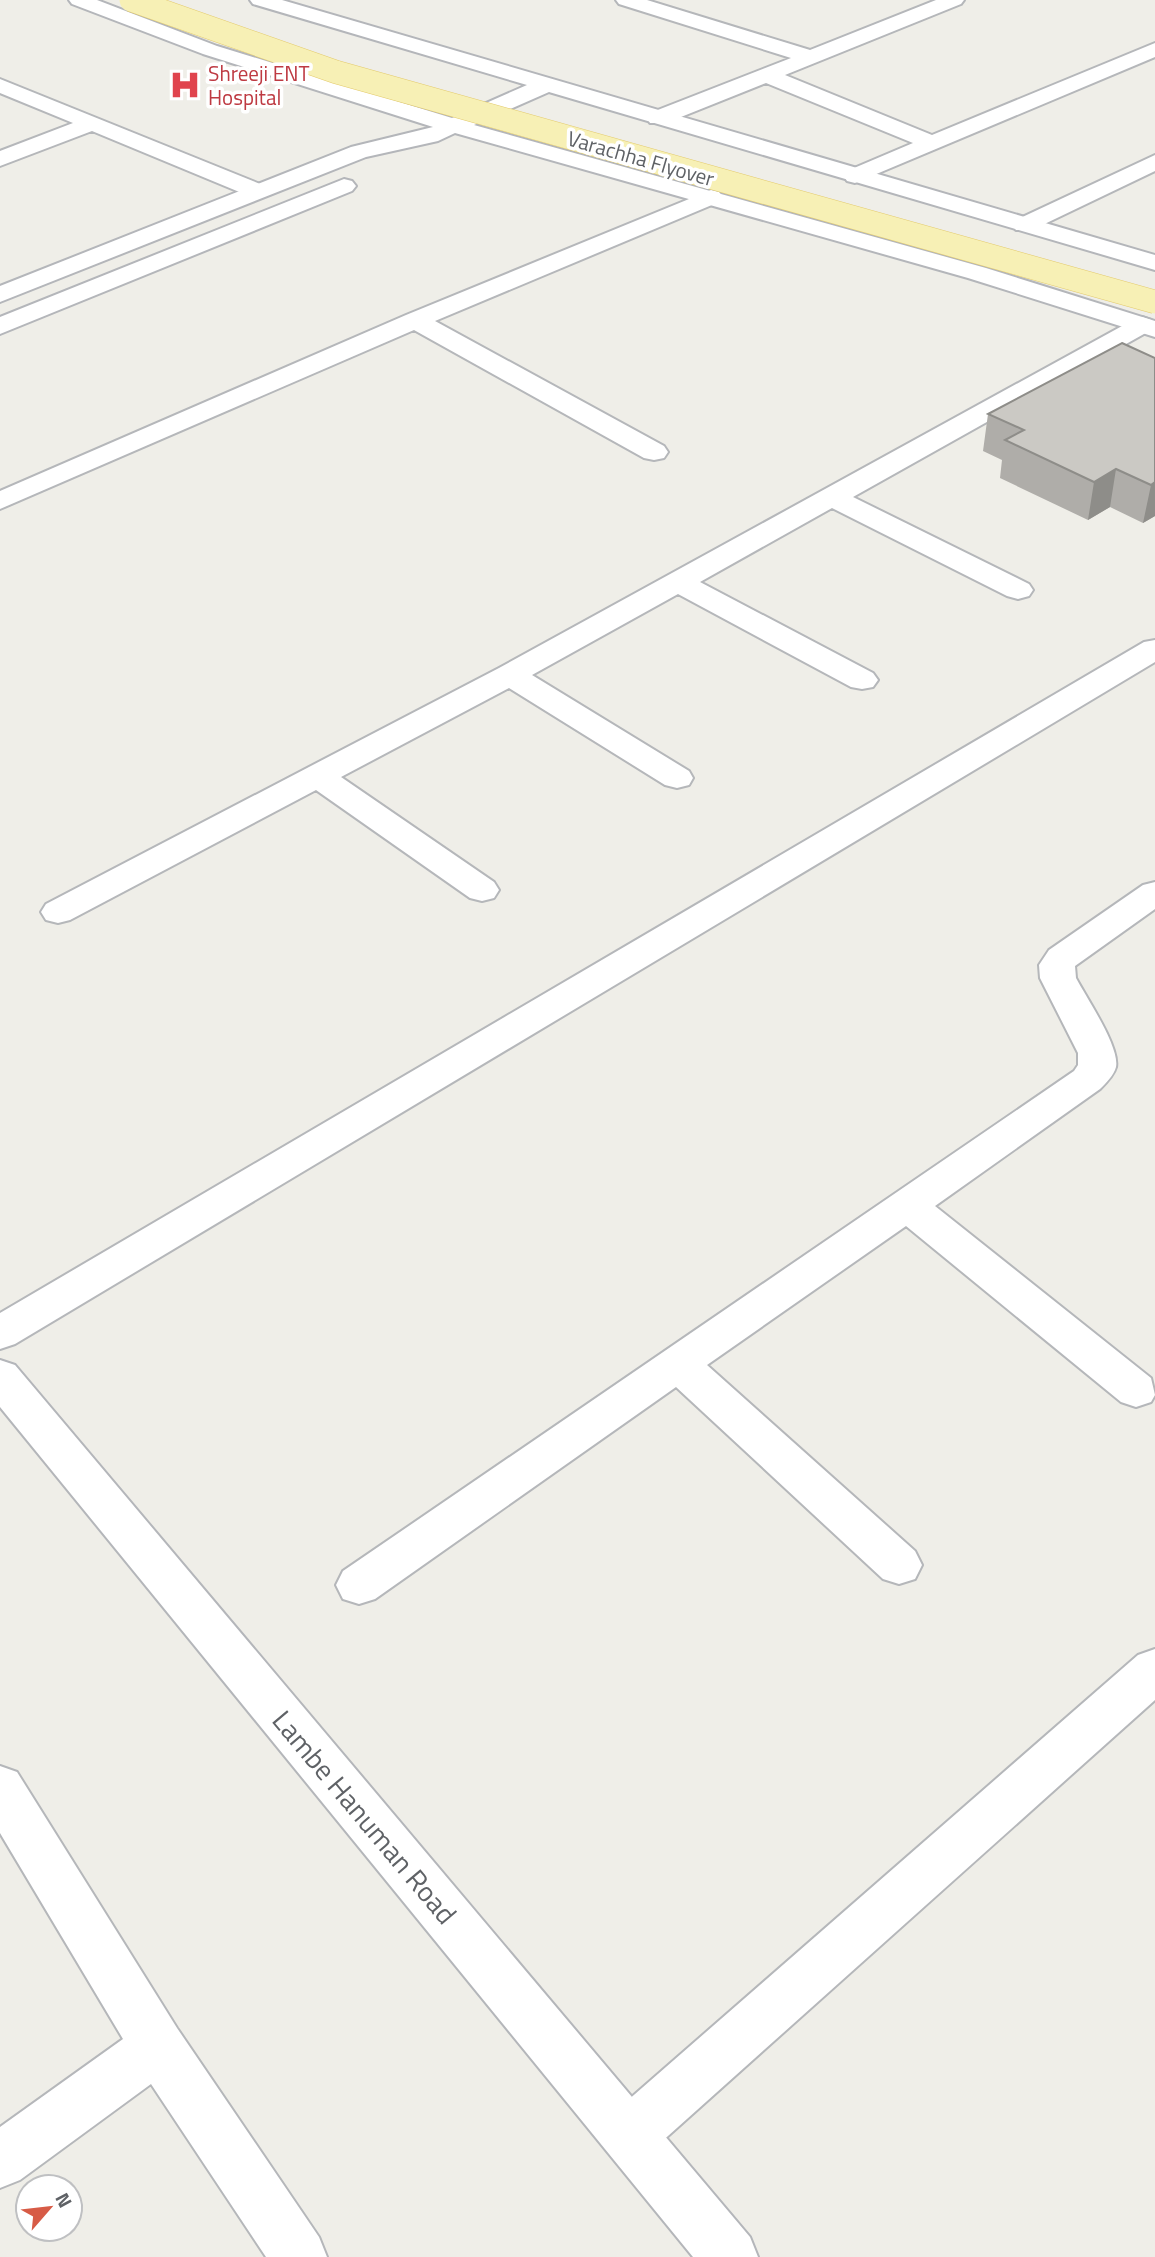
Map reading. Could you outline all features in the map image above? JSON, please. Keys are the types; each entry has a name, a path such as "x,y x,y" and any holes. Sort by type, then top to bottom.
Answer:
{"main road":[{"name":"Varachha Flyover","path":"131,0 336,72 1151,319"},
{"name":"Varachha Flyover","path":"188,0 364,61 1155,280"}],"street":[{"path":"79,0 210,50 455,126 977,273 1151,319"},
{"path":"260,0 1155,263"},
{"path":"626,0 810,57"},
{"path":"906,0 932,9"},
{"path":"658,118 954,0"},
{"path":"855,176 1155,49"},
{"path":"766,75 932,143"},
{"path":"0,85 257,191"},
{"path":"0,295 359,152 430,136 546,85"},
{"path":"0,159 92,123"},
{"path":"0,326 389,167 430,136"},
{"path":"1024,225 1155,162"},
{"path":"0,501 415,320 711,197"},
{"path":"58,912 510,675 1151,319"},
{"path":"415,320 654,452"},
{"path":"831,497 1018,590"},
{"path":"678,582 862,680"},
{"path":"0,1333 1155,649"},
{"path":"510,675 677,778"},
{"path":"319,777 482,890"},
{"path":"359,1585 1087,1080 1097,1068 1097,1053 1058,978 1057,965 1062,958 1155,893"},
{"path":"907,1205 1136,1390"},
{"path":"678,1364 899,1565"},
{"name":"Lambe Hanuman Road","path":"0,1377 730,2257"},
{"path":"629,2134 1155,1670"},
{"path":"0,1788 158,2047 299,2257"},
{"path":"0,2160 158,2047"}],"building":[{"path":"1122,343 1155,358 1155,482 1151,485 1116,469 1094,482 1005,440 1024,430 988,414"}],"place":[{"name":"Shreeji ENT Hospital","path":"185,85"}]}
